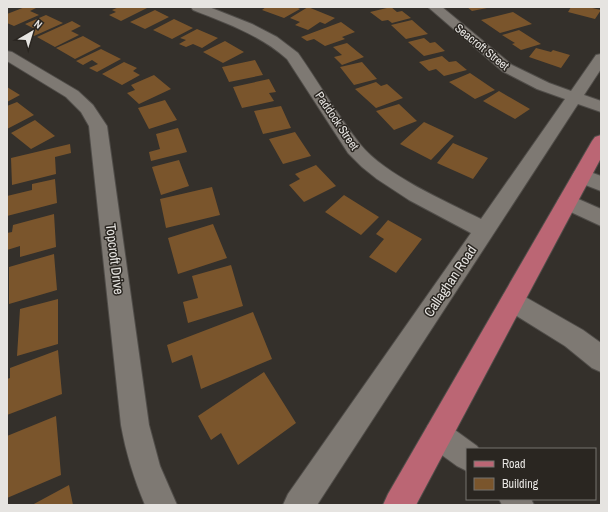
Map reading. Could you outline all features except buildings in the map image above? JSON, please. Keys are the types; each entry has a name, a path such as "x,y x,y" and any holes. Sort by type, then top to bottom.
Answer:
{"main road":[{"path":"399,505 567,202 591,180 601,141"}],"street":[{"name":"Paddock Street","path":"197,7 258,32 282,46 292,56 354,149 365,160 392,182 485,230"},
{"name":"Seacroft Street","path":"434,7 507,68 536,83 601,107"},
{"name":"Topcroft Drive","path":"7,55 81,101 98,126 135,425 144,462 155,494 161,505"},
{"name":"Callaghan Road","path":"299,505 601,58"},
{"path":"567,202 601,218"},
{"path":"512,301 568,334 601,359"},
{"path":"438,435 466,455"}]}
